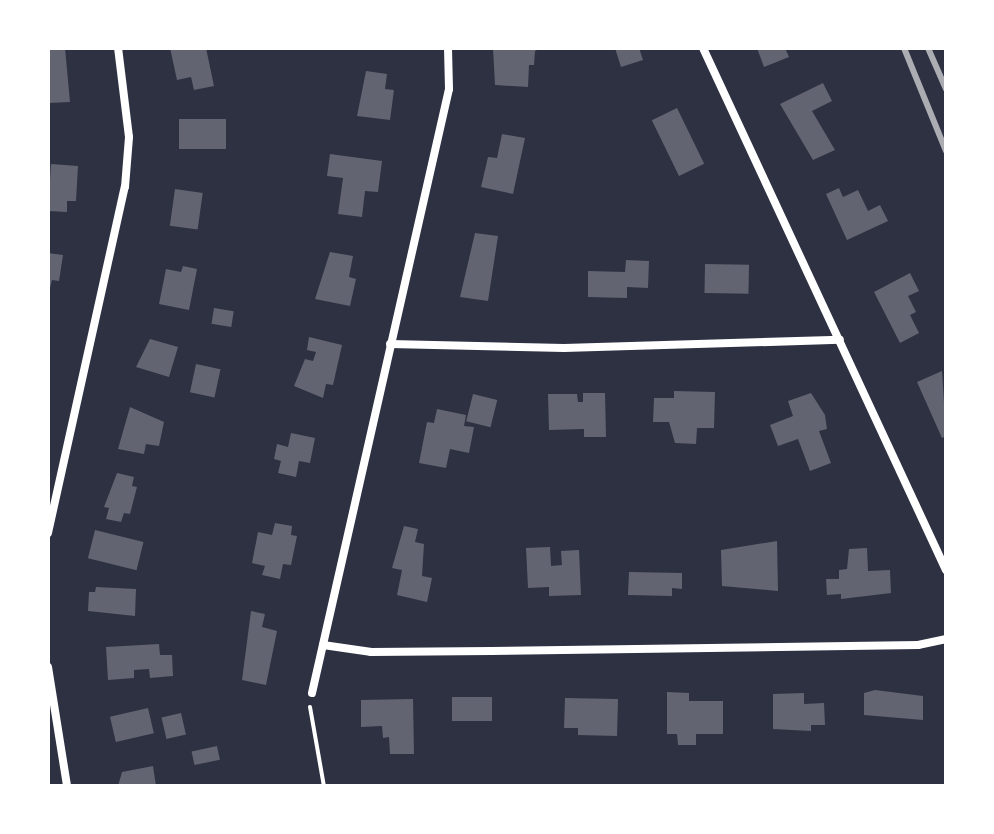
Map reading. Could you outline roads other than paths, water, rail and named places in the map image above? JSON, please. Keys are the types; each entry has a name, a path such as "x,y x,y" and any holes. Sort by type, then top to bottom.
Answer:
{"street":[{"path":"48,533 52,495 125,187 129,137 118,48"},
{"path":"312,693 449,89 448,48"},
{"path":"703,48 946,570"},
{"path":"390,344 564,348 840,340"},
{"path":"323,645 359,651 475,651 918,645 946,639"},
{"path":"48,667 52,730 67,786"}],"railway":[{"path":"904,48 946,151"},
{"path":"928,48 946,89"}]}
